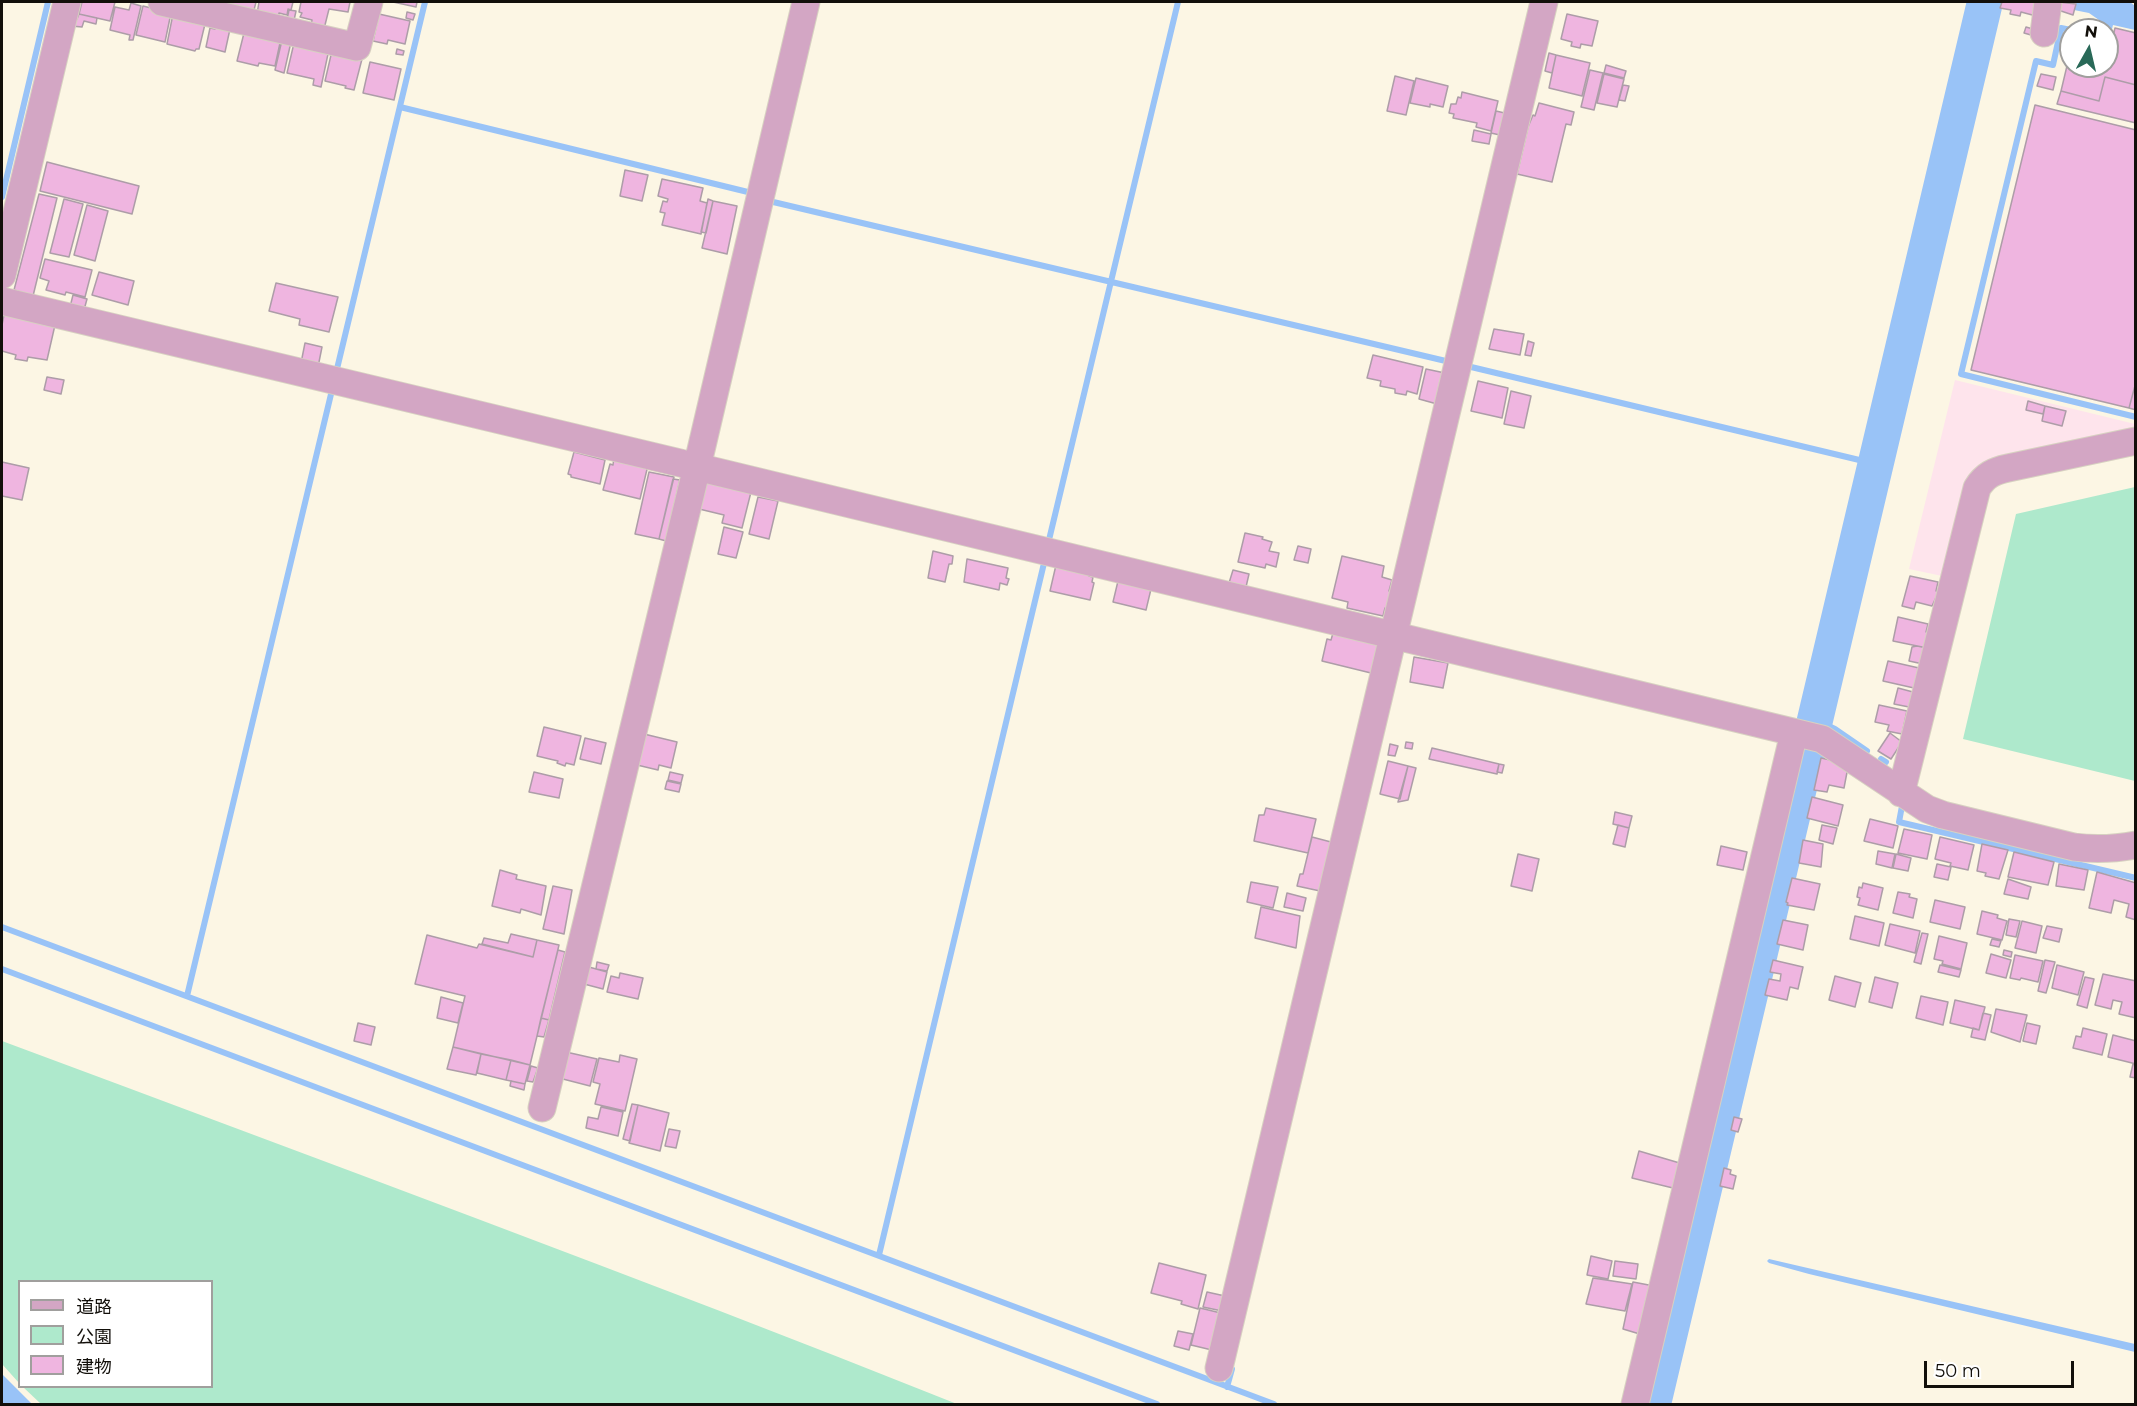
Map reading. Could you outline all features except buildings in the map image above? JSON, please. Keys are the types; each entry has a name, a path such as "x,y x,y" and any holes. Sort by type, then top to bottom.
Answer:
{"street":[{"path":"2,275 67,2"},
{"path":"162,2 357,47 369,2"},
{"path":"542,1108 697,467 806,2"},
{"path":"1219,1368 1402,637 1544,2"},
{"path":"2044,33 2048,2"},
{"path":"2,301 1807,736 1927,809 1943,816 2074,847 2113,849 2136,845"},
{"path":"1901,792 1977,488 1984,478 1995,471 2136,441"},
{"path":"1635,1404 1807,736"}],"shaded area":[{"path":"1955,380 2135,424 2135,435 1978,466 1974,471 1947,577 1909,569"}],"green space":[{"path":"2135,487 2135,781 1963,739 2016,514"},
{"path":"2,1041 600,1265 957,1404 41,1404 24,1388 213,1388 213,1280 18,1280 18,1382 2,1364"}],"water":[{"path":"2076,2 2130,2 2135,6 2135,30 2119,26 2119,18 2096,18 2089,13 2074,10"},
{"path":"1769,1259 2135,1344 2135,1352 1809,1274 1769,1263 1767,1261"},
{"path":"2,1374 32,1404 2,1404"}],"waterway":[{"path":"2,197 48,2"},
{"path":"336,373 425,2"},
{"path":"1048,544 1178,2"},
{"path":"1653,1404 1985,2"},
{"path":"2059,37 2053,65 2036,61 1961,374 2136,417"},
{"path":"400,107 752,193"},
{"path":"769,201 1450,362"},
{"path":"1467,366 1876,464"},
{"path":"187,996 332,390"},
{"path":"879,1255 1045,559"},
{"path":"1816,720 1835,729 1867,751"},
{"path":"1881,759 1886,762"},
{"path":"1902,806 1899,822 2136,878"},
{"path":"2,927 1274,1404"},
{"path":"2,969 1157,1404"},
{"path":"1227,1387 1232,1369"}]}
